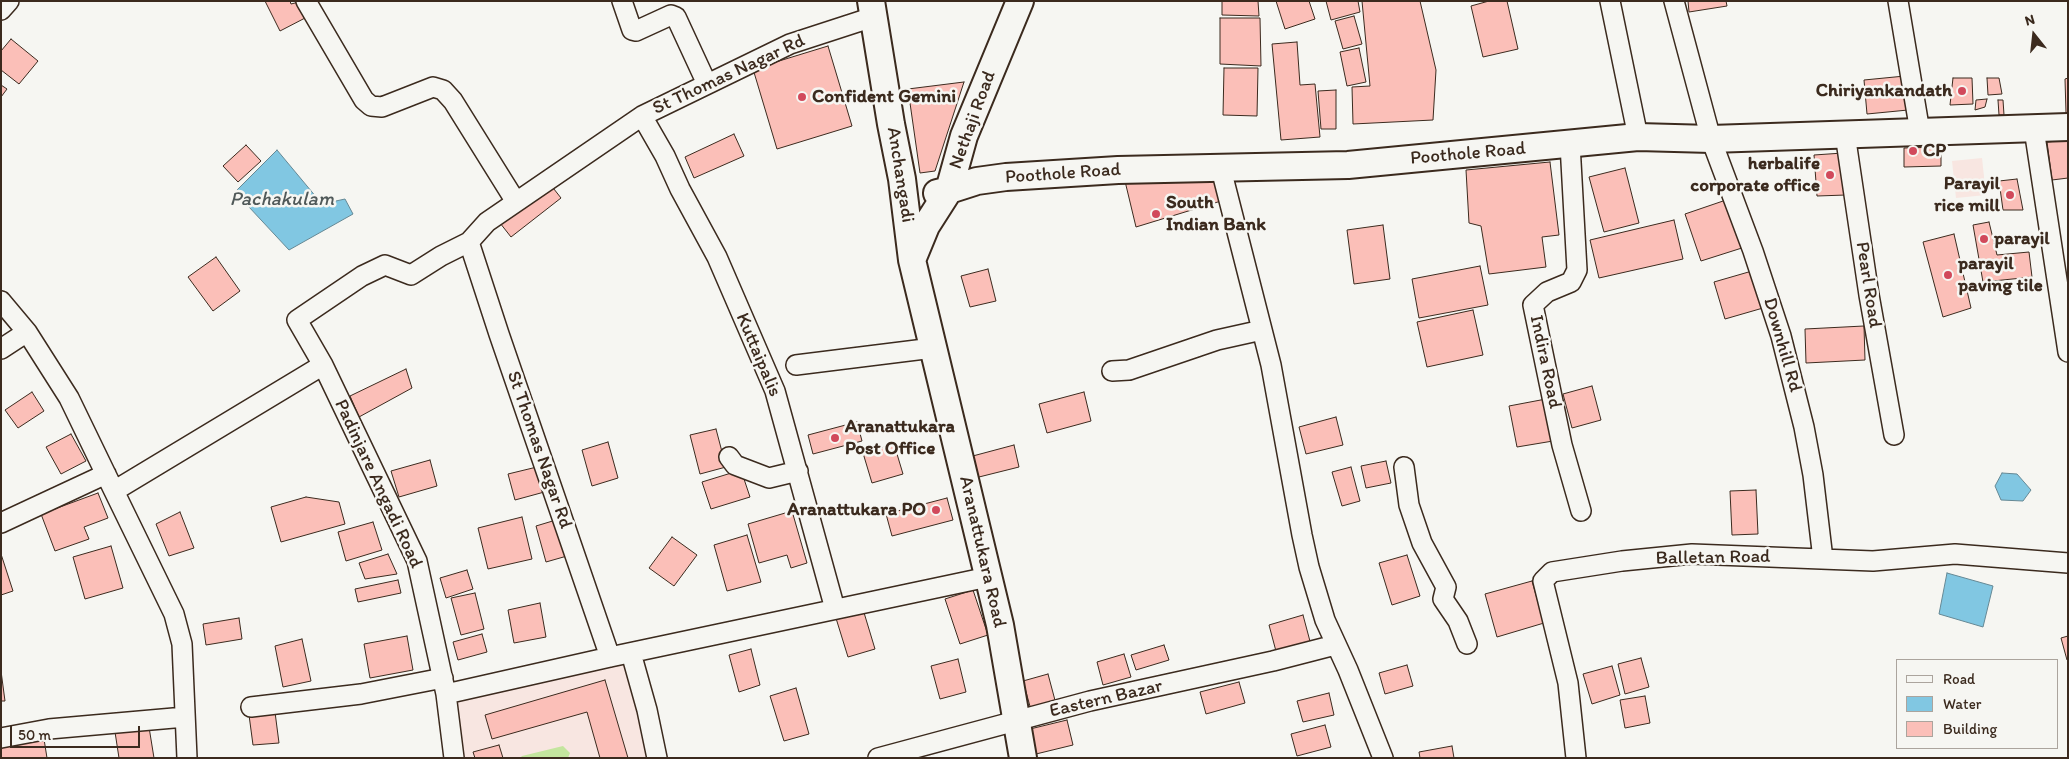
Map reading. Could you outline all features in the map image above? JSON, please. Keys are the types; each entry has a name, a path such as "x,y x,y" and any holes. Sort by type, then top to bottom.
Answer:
{"street":[{"path":"1,10 9,1"},
{"path":"306,1 364,100 371,106 382,107 433,87 443,90 453,100 516,202"},
{"path":"622,1 632,30 636,31 672,15 676,17 707,84"},
{"name":"Nethaji Road","path":"902,180 920,196 949,190 964,136 1020,1"},
{"path":"1610,1 1638,137"},
{"name":"Downhill Rd","path":"1674,1 1711,139 1753,251 1781,336 1814,475 1822,560"},
{"path":"1898,1 1920,132"},
{"name":"St Thomas Nagar Rd","path":"610,656 469,242 487,222 642,116 790,44 872,9"},
{"name":"Anchangadi","path":"872,9 902,180 912,260"},
{"name":"Kuttaipalis","path":"642,116 665,156 680,189 717,257 775,391 835,610"},
{"name":"Poothole Road","path":"949,190 977,181 1006,177 1118,170 1348,165 1638,137 1711,139 2068,127"},
{"path":"2034,129 2068,352"},
{"name":"Pearl Road","path":"1845,134 1869,295 1894,435"},
{"name":"Indira Road","path":"1570,144 1577,270 1571,282 1547,292 1533,305 1562,445 1581,511"},
{"path":"1221,169 1275,383 1302,535 1325,620 1348,670 1383,758"},
{"path":"912,260 926,226 949,190"},
{"name":"Padinjare Angadi Road","path":"454,758 444,686 417,561 323,365 297,320 362,276 384,264 411,275 441,256 469,242"},
{"name":"Aranattukara Road","path":"912,260 1000,625 1023,758"},
{"path":"1,301 27,332 68,398 174,614 182,644 187,758"},
{"path":"1112,371 1129,370 1217,340 1262,330"},
{"path":"1,349 27,332"},
{"path":"796,364 933,348"},
{"path":"114,491 323,365"},
{"path":"729,457 735,465 769,478 798,471"},
{"path":"1404,467 1409,505 1422,543 1446,587 1443,599 1458,621 1467,644"},
{"path":"1,524 106,474"},
{"name":"Balletan Road","path":"1576,758 1568,683 1543,581 1552,572 1622,561 1692,554 1873,561 1955,554 2068,563"},
{"path":"251,707 444,686 631,653 988,577"},
{"name":"Eastern Bazar","path":"878,758 1090,701 1273,661 1335,645"},
{"path":"631,653 647,710 657,758"},
{"path":"1,738 49,729 185,717"}],"shaded area":[{"path":"1982,158 1986,195 1956,198 1952,161"},
{"path":"626,660 651,758 461,758 454,700"}],"green space":[{"path":"563,746 570,753 568,758 520,758 522,756"}],"water":[{"name":"Pachakulam","path":"277,150 322,204 345,199 353,214 289,250 235,192"},
{"path":"2002,473 2017,474 2031,490 2023,501 2001,500 1995,486"},
{"path":"1947,573 1993,586 1983,627 1939,614"}],"building":[{"path":"265,1 290,1 291,4 299,2 307,17 280,31"},
{"path":"1222,1 1258,1 1259,16 1222,15"},
{"path":"1276,1 1309,1 1315,19 1285,29"},
{"path":"1326,1 1358,1 1360,12 1331,20"},
{"path":"1362,1 1420,1 1436,70 1433,120 1353,124 1352,87 1370,86"},
{"path":"1489,1 1507,1 1518,49 1483,57 1471,6"},
{"path":"1688,1 1726,1 1727,6 1689,12"},
{"path":"1354,16 1362,44 1343,49 1335,21"},
{"path":"1220,18 1260,18 1261,66 1220,64"},
{"path":"11,39 38,61 19,84 1,70 1,51"},
{"path":"1297,42 1300,85 1315,84 1320,137 1281,140 1272,44"},
{"name":"Confident Gemini","path":"828,46 852,126 777,149 753,69"},
{"path":"1359,48 1366,82 1347,86 1340,52"},
{"path":"1224,68 1258,68 1257,116 1223,115"},
{"path":"1905,76 1908,110 1867,114 1864,80"},
{"name":"Chiriyankandath","path":"1953,78 1972,78 1973,104 1950,105"},
{"path":"1987,78 1999,78 2002,94 1988,95"},
{"path":"2068,78 2068,113 2066,113 2065,79"},
{"path":"964,82 935,171 920,173 908,89"},
{"path":"1,85 7,89 1,97"},
{"path":"1336,90 1336,129 1321,129 1318,91"},
{"path":"1987,99 1985,107 1975,110 1976,100"},
{"path":"1998,100 2003,100 2004,115 1999,115"},
{"path":"734,134 744,156 694,178 685,157"},
{"path":"2068,140 2068,178 2052,180 2047,142"},
{"path":"246,145 261,161 238,182 223,166"},
{"path":"1941,147 1941,166 1904,167 1904,148"},
{"name":"herbalife corporate office","path":"1843,153 1846,195 1817,196 1814,155"},
{"path":"1550,162 1559,235 1542,237 1546,267 1489,274 1481,226 1469,223 1466,170"},
{"path":"1625,168 1639,223 1604,232 1589,177"},
{"name":"South Indian Bank","path":"1212,175 1221,201 1136,227 1124,177"},
{"name":"Parayil rice mill","path":"2017,179 2023,210 2003,210 1999,181"},
{"path":"550,184 561,198 511,237 500,223"},
{"path":"1729,199 1745,247 1701,261 1685,214"},
{"path":"1674,220 1683,259 1599,278 1590,240"},
{"name":"parayil","path":"1989,222 1997,255 2029,252 2032,277 1983,282 1973,225"},
{"path":"1383,225 1390,279 1354,284 1347,230"},
{"name":"parayil paving tile","path":"1954,234 1971,308 1943,317 1923,242"},
{"path":"216,257 240,291 213,311 188,277"},
{"path":"1480,266 1488,305 1419,318 1412,279"},
{"path":"988,269 996,301 970,307 961,276"},
{"path":"1752,271 1763,308 1725,319 1714,282"},
{"path":"1473,310 1483,355 1427,367 1417,322"},
{"path":"1864,326 1865,360 1806,363 1805,329"},
{"path":"406,369 412,388 359,417 350,396"},
{"path":"1592,386 1601,420 1572,428 1563,394"},
{"path":"32,392 44,411 18,428 5,410"},
{"path":"1084,392 1091,421 1047,433 1039,404"},
{"path":"1546,399 1553,441 1517,447 1509,406"},
{"path":"1336,417 1343,445 1306,454 1299,427"},
{"name":"Aranattukara Post Office","path":"857,422 862,441 813,454 808,435"},
{"path":"716,429 726,467 700,474 690,435"},
{"path":"71,434 86,461 61,474 46,447"},
{"path":"608,442 618,478 592,486 582,450"},
{"path":"894,444 903,474 872,483 863,453"},
{"path":"1014,445 1019,467 975,478 969,457"},
{"path":"430,460 437,486 399,497 391,471"},
{"path":"1386,461 1391,483 1366,488 1361,466"},
{"path":"541,466 548,491 515,500 508,474"},
{"path":"1351,467 1360,501 1342,506 1332,472"},
{"path":"741,470 750,497 711,509 702,482"},
{"path":"1756,490 1758,534 1732,535 1730,491"},
{"path":"98,493 108,518 84,527 89,539 55,551 41,514"},
{"path":"306,497 339,502 345,524 281,542 271,507"},
{"path":"947,498 953,520 892,536 886,514"},
{"path":"792,511 807,563 791,568 787,555 759,563 748,524"},
{"path":"180,512 194,548 169,556 156,524"},
{"path":"522,517 532,559 488,569 478,528"},
{"path":"556,520 567,556 546,562 536,526"},
{"path":"373,522 382,550 346,561 338,532"},
{"path":"747,535 761,582 727,591 714,545"},
{"path":"672,537 697,555 674,586 649,568"},
{"path":"111,546 123,588 85,599 73,557"},
{"path":"1,554 13,591 1,595"},
{"path":"388,554 397,574 365,579 359,563"},
{"path":"1407,555 1420,596 1392,605 1379,563"},
{"path":"467,570 473,589 446,598 440,578"},
{"path":"398,580 401,593 358,602 355,589"},
{"path":"1532,581 1544,623 1497,637 1485,594"},
{"path":"973,590 988,635 960,644 945,599"},
{"path":"475,593 484,629 461,635 451,598"},
{"path":"540,603 546,637 514,643 508,610"},
{"path":"862,606 875,649 848,657 835,615"},
{"path":"1303,615 1311,645 1277,655 1269,625"},
{"path":"239,618 242,639 206,645 203,624"},
{"path":"482,634 487,652 458,660 453,642"},
{"path":"407,636 413,670 370,678 364,644"},
{"path":"2068,636 2068,660 2067,660 2061,638"},
{"path":"302,639 311,681 283,687 275,646"},
{"path":"1164,645 1169,660 1136,670 1131,655"},
{"path":"751,649 760,685 739,692 729,655"},
{"path":"1124,654 1131,677 1103,685 1097,662"},
{"path":"1641,658 1649,687 1625,694 1618,664"},
{"path":"958,659 966,692 940,699 931,666"},
{"path":"1407,665 1413,686 1385,694 1379,673"},
{"path":"1612,666 1620,695 1592,704 1583,674"},
{"path":"1,671 5,701 1,701"},
{"path":"1048,674 1056,704 1031,710 1023,681"},
{"path":"605,680 628,758 600,758 587,712 492,739 485,715"},
{"path":"1239,682 1245,703 1206,714 1200,692"},
{"path":"796,688 809,734 784,741 770,696"},
{"path":"1329,693 1334,715 1303,722 1297,701"},
{"path":"1645,696 1650,723 1625,728 1620,700"},
{"path":"275,712 279,743 253,745 249,715"},
{"path":"1067,720 1073,745 1036,754 1030,729"},
{"path":"1325,725 1331,747 1297,756 1291,734"},
{"path":"149,727 154,758 119,758 115,732"},
{"path":"44,739 47,758 1,758 1,748"},
{"path":"499,745 503,758 475,758 473,752"},
{"path":"1452,746 1454,758 1420,758 1419,752"}],"place":[{"name":"Chiriyankandath","path":"1962,91"},
{"name":"Confident Gemini","path":"802,97"},
{"name":"CP","path":"1913,151"},
{"name":"herbalife corporate office","path":"1830,175"},
{"name":"Parayil rice mill","path":"2010,195"},
{"name":"South Indian Bank","path":"1156,214"},
{"name":"parayil","path":"1984,239"},
{"name":"parayil paving tile","path":"1948,275"},
{"name":"Aranattukara Post Office","path":"835,438"},
{"name":"Aranattukara PO","path":"936,510"}]}
